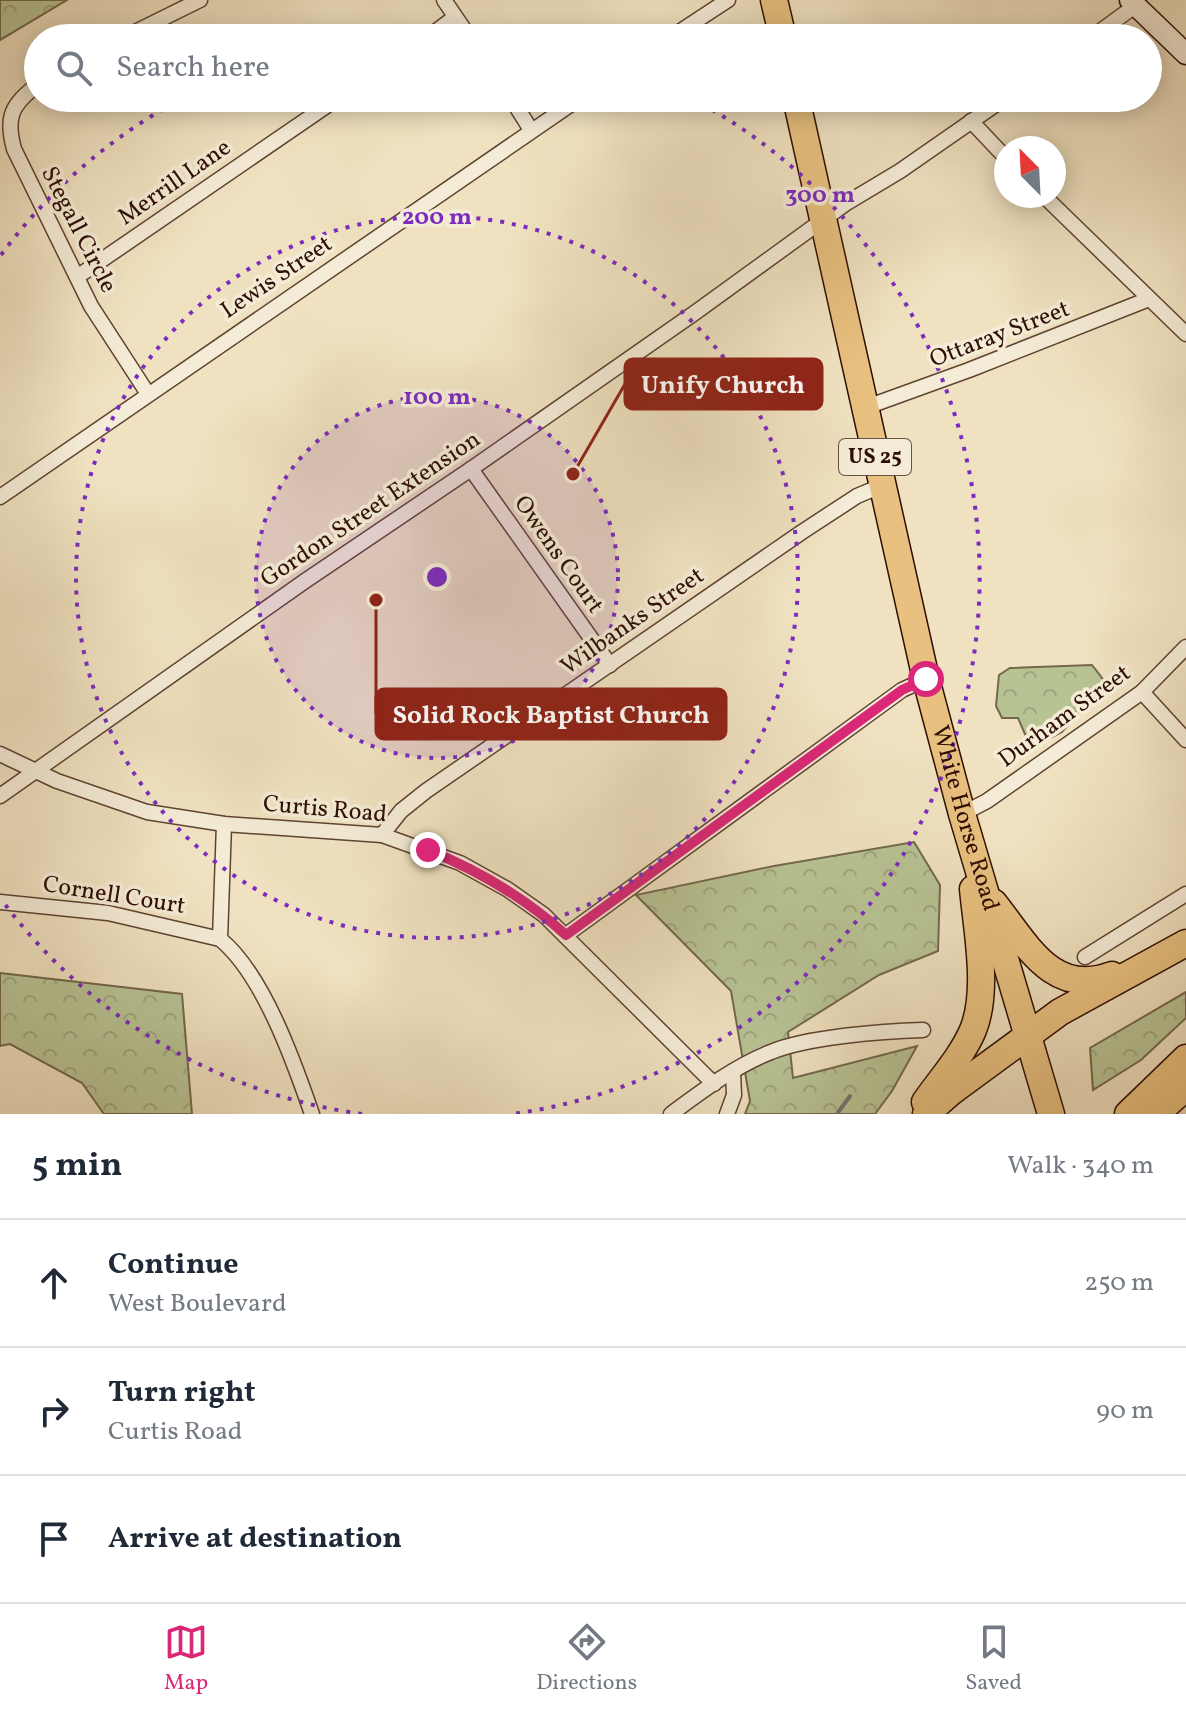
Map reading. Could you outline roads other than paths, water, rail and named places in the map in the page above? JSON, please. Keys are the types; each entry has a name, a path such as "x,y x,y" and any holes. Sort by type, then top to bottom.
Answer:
{"highway":[{"path":"774,0 780,24"},
{"name":"White Horse Road","path":"799,112 926,679 970,842 1051,1114"},
{"path":"919,1114 964,1047 973,1030 981,1002 970,842"},
{"path":"986,893 1046,967 1066,979 1079,982 1109,976 1186,936"},
{"path":"926,1114 1060,1012 1186,943"},
{"path":"1128,1114 1186,1058"},
{"path":"1156,1114 1186,1087"}],"main road":[{"path":"1132,3 1154,24"},
{"path":"1162,31 1186,54"}],"street":[{"path":"151,24 200,0"},
{"path":"444,0 460,24"},
{"path":"691,24 728,0"},
{"path":"1107,24 1132,3"},
{"path":"446,24 455,17"},
{"name":"Stegall Circle","path":"24,97 14,107 10,120 10,135 20,164 77,277 111,338 148,394"},
{"name":"Merrill Lane","path":"77,277 318,112"},
{"path":"520,112 531,130"},
{"name":"Lewis Street","path":"0,497 559,112"},
{"name":"Gordon Street Extension","path":"0,796 823,220 984,112"},
{"path":"971,121 994,145"},
{"path":"1056,208 1186,334"},
{"name":"Ottaray Street","path":"864,408 1149,299"},
{"name":"Owens Court","path":"471,469 610,665"},
{"name":"Wilbanks Street","path":"382,835 401,811 426,791 835,510 881,486"},
{"name":"Durham Street","path":"962,814 987,801 1142,692 1186,647"},
{"path":"566,935 902,690 926,679"},
{"path":"1142,692 1186,740"},
{"name":"Curtis Road","path":"0,754 34,770 147,812 224,824 382,835 428,850 478,873 527,903 566,935 714,1084"},
{"path":"224,824 220,939 242,961 252,977 297,1071 312,1114"},
{"path":"1085,957 1186,894"},
{"name":"Cornell Court","path":"0,902 108,913 220,939"},
{"path":"671,1114 733,1072 771,1052 799,1044 923,1030"},
{"path":"727,1114 734,1095 733,1072"}],"waterway":[{"path":"837,1114 850,1096"}],"place":[{"name":"Unify Church","path":"573,474"},
{"name":"Solid Rock Baptist Church","path":"376,600"}]}
